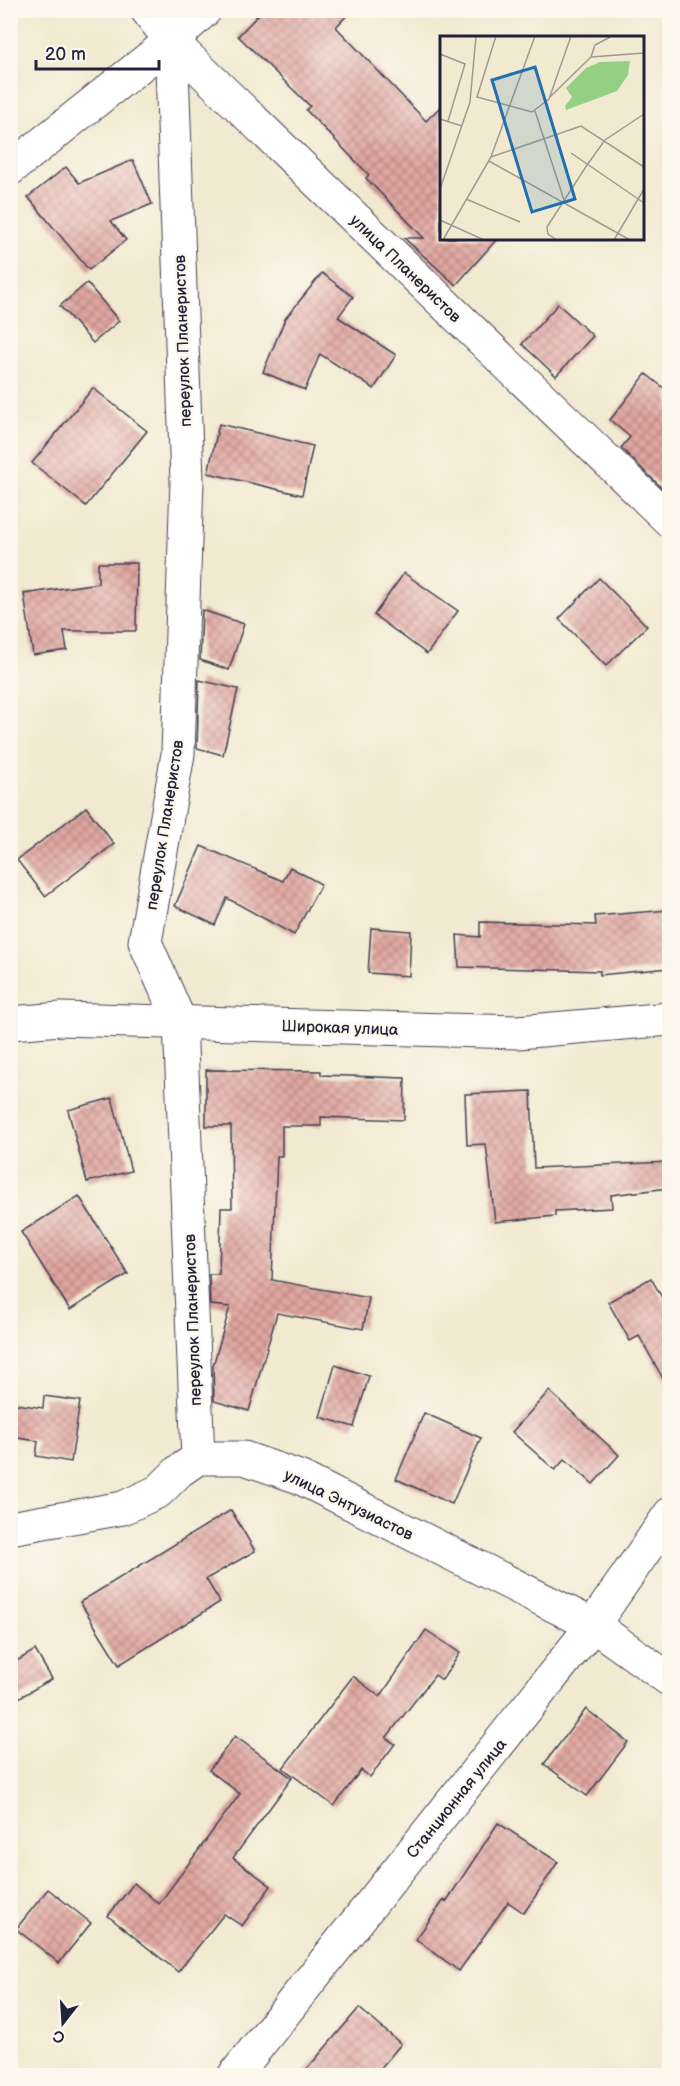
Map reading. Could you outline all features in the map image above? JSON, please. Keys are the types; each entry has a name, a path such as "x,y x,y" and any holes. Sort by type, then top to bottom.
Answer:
{"street":[{"name":"улица Планеристов","path":"147,10 171,41 669,521"},
{"path":"10,169 171,41 206,10"},
{"name":"переулок Планеристов","path":"171,41 187,492 178,754 145,942 180,1022 198,1458"},
{"name":"Широкая улица","path":"10,1023 61,1019 518,1032 669,1019"},
{"path":"10,1528 123,1508 159,1491 198,1458"},
{"name":"улица Энтузиастов","path":"198,1458 244,1458 299,1477 593,1626 669,1680"},
{"name":"Станционная улица","path":"234,2076 593,1626 669,1515"}],"building":[{"path":"263,10 352,10 336,27 426,121 440,107 440,240 496,240 456,285 404,238 424,238 366,178 369,175 306,110 310,106 238,36"},
{"path":"133,160 152,204 111,221 126,240 89,270 28,197 66,167 79,183"},
{"path":"322,273 353,297 338,317 396,355 374,389 320,354 305,390 263,372 285,319"},
{"path":"87,283 119,321 93,343 60,306"},
{"path":"558,304 593,336 556,376 522,344"},
{"path":"646,374 669,392 669,495 621,448 630,437 610,420"},
{"path":"93,388 147,431 86,506 32,463"},
{"path":"219,424 313,446 302,495 208,473"},
{"path":"98,563 137,563 136,631 64,631 67,650 33,655 24,594 98,583"},
{"path":"404,573 458,611 427,654 374,615"},
{"path":"599,578 647,626 606,666 559,619"},
{"path":"202,610 244,624 229,670 200,660"},
{"path":"199,680 238,689 223,755 197,748"},
{"path":"86,807 114,844 45,896 17,860"},
{"path":"201,846 283,881 290,867 321,884 294,935 227,898 215,925 175,906"},
{"path":"669,910 669,968 600,975 600,971 459,967 457,935 480,937 480,922 596,925 595,916"},
{"path":"371,928 411,931 409,976 368,973"},
{"path":"206,1070 321,1071 321,1075 405,1078 404,1120 321,1117 321,1126 282,1126 282,1156 277,1156 272,1280 369,1298 363,1329 277,1313 249,1411 214,1401 213,1366 230,1307 210,1305 209,1274 219,1274 221,1208 232,1208 231,1126 206,1126"},
{"path":"531,1091 534,1168 669,1162 669,1188 611,1195 612,1208 555,1211 555,1216 495,1222 486,1144 467,1145 465,1094"},
{"path":"112,1098 131,1171 87,1182 68,1110"},
{"path":"79,1196 128,1274 70,1310 21,1232"},
{"path":"651,1278 669,1310 669,1389 639,1336 630,1341 608,1302"},
{"path":"335,1365 369,1376 354,1427 320,1417"},
{"path":"549,1391 619,1455 593,1484 565,1459 555,1470 512,1432"},
{"path":"44,1396 80,1401 71,1462 36,1456 38,1441 10,1437 10,1403 43,1408"},
{"path":"424,1413 481,1438 452,1504 396,1479"},
{"path":"231,1510 255,1551 206,1579 220,1602 119,1665 80,1602"},
{"path":"426,1630 460,1653 442,1680 435,1675 386,1738 395,1744 370,1777 361,1770 334,1806 283,1768 353,1676 380,1697"},
{"path":"35,1650 52,1679 10,1703 10,1665"},
{"path":"586,1709 628,1742 587,1796 544,1764"},
{"path":"235,1736 292,1778 233,1858 271,1886 242,1926 224,1914 178,1972 108,1916 134,1883 159,1904 240,1794 209,1770"},
{"path":"498,1823 558,1862 524,1913 508,1902 459,1971 416,1939 444,1900 446,1902"},
{"path":"48,1889 91,1923 59,1963 16,1929"},
{"path":"359,2008 401,2044 374,2076 301,2076"}]}
